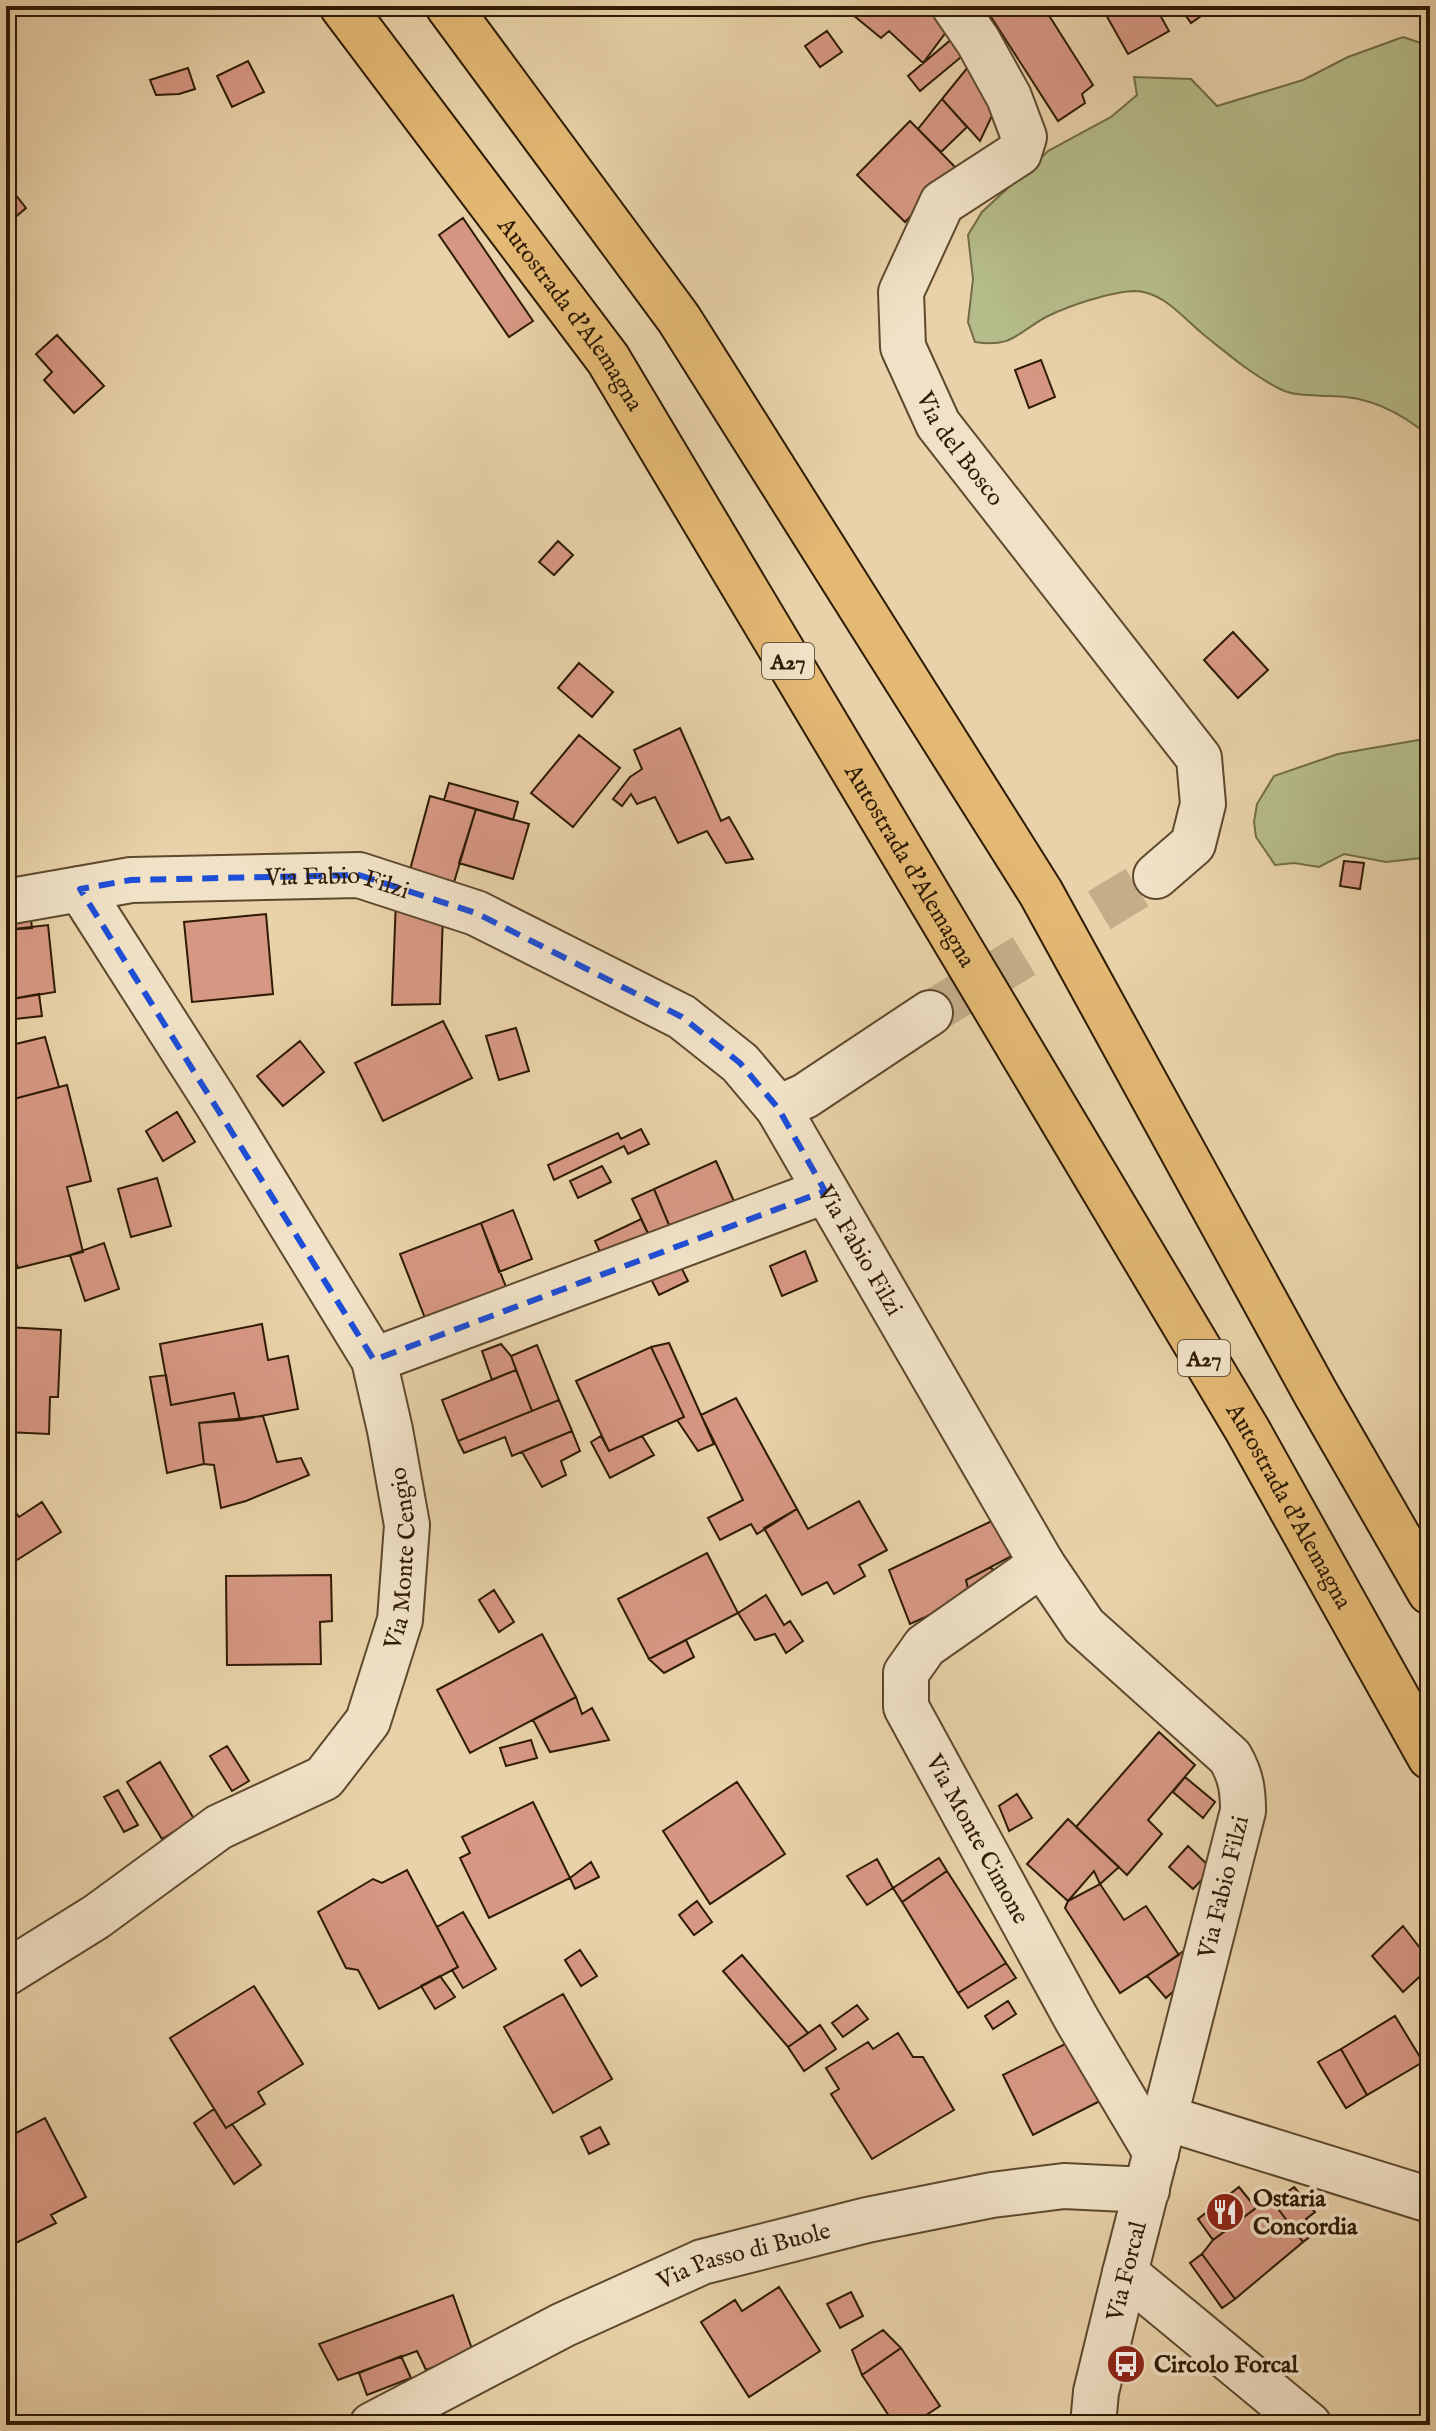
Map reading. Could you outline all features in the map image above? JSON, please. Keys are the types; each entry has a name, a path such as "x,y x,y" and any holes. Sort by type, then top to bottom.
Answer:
{"highway":[{"name":"Autostrada d'Alemagna","path":"342,6 608,359 1248,1431 1430,1757"},
{"path":"448,6 679,319 1041,893 1316,1394 1430,1592"}],"street":[{"name":"Via del Bosco","path":"954,6 978,41 1009,97 1024,137 1019,153 942,203 901,292 903,347 938,424 1199,758 1203,804 1193,844 1156,876"},
{"name":"Via Fabio Filzi","path":"6,902 131,880 359,875 476,913 611,979 682,1017 740,1063 778,1108 1042,1564 1084,1626 1230,1757 1239,1772 1243,1811 1156,2154"},
{"name":"Via Monte Cengio","path":"6,1973 96,1917 219,1827 324,1778 368,1721 400,1620 407,1525 374,1360 216,1102 80,889"},
{"path":"778,1108 805,1096 930,1013"},
{"path":"374,1360 825,1191"},
{"name":"Via Monte Cimone","path":"1042,1564 925,1646 906,1673 906,1707 1077,2020 1156,2154"},
{"name":"Via Passo di Buole","path":"372,2425 563,2325 702,2262 867,2220 992,2195 1064,2186 1156,2154 1430,2200"},
{"name":"Via Forcal","path":"1093,2425 1096,2392 1156,2154"},
{"path":"1125,2273 1309,2425"}],"highlighted area":[{"path":"359,875 476,913 682,1017 740,1063 778,1108 825,1191 374,1360 80,889 131,880"}],"green space":[{"path":"1403,37 1430,46 1430,437 1396,413 1371,403 1345,397 1297,394 1278,388 1240,363 1163,300 1144,292 1124,292 1089,300 1046,317 1006,341 975,342 968,322 973,279 968,235 982,212 1048,151 1111,117 1137,95 1134,77 1191,79 1217,106 1303,80 1348,57"},
{"path":"1430,738 1430,857 1386,862 1344,854 1319,867 1294,863 1275,865 1256,837 1254,822 1257,804 1274,776 1338,754"}],"building":[{"path":"850,6 941,6 955,20 923,63 889,31 881,38 847,10"},
{"path":"984,6 1043,6 1093,85 1082,94 1085,103 1058,121"},
{"path":"1101,6 1155,6 1169,31 1128,54"},
{"path":"1179,6 1209,6 1211,9 1191,23"},
{"path":"827,31 842,52 820,67 805,46"},
{"path":"953,38 966,53 920,91 908,76"},
{"path":"248,61 264,92 232,107 217,76"},
{"path":"968,67 1000,99 980,141 942,99"},
{"path":"188,68 195,89 179,94 156,95 150,80"},
{"path":"942,99 967,127 941,152 918,129"},
{"path":"910,121 957,169 905,222 857,175"},
{"path":"15,194 26,208 6,225 6,201"},
{"path":"463,218 533,321 509,337 439,235"},
{"path":"57,335 104,386 74,413 44,380 52,372 36,354"},
{"path":"1041,360 1055,397 1029,408 1015,370"},
{"path":"558,541 573,555 554,575 539,562"},
{"path":"1233,632 1268,670 1238,698 1204,660"},
{"path":"579,663 613,692 592,717 558,688"},
{"path":"680,728 721,821 729,817 753,859 726,863 707,831 678,843 655,797 637,804 631,794 622,806 613,799 630,777 642,769 634,750"},
{"path":"579,735 620,768 573,827 531,793"},
{"path":"449,783 518,802 513,820 444,800"},
{"path":"430,796 476,809 452,889 408,877"},
{"path":"476,809 529,824 513,879 459,863"},
{"path":"1344,861 1364,863 1360,889 1340,886"},
{"path":"396,899 443,913 440,1004 392,1005"},
{"path":"30,912 32,928 6,930 6,914"},
{"path":"266,914 273,994 192,1002 184,922"},
{"path":"48,925 55,992 6,1000 6,930"},
{"path":"39,994 42,1016 6,1020 6,1000"},
{"path":"443,1021 472,1078 383,1121 355,1063"},
{"path":"516,1028 529,1071 499,1080 486,1036"},
{"path":"45,1037 59,1087 6,1101 6,1044"},
{"path":"300,1041 324,1072 283,1106 257,1076"},
{"path":"67,1085 91,1181 67,1187 83,1252 18,1268 15,1260 6,1262 6,1101"},
{"path":"177,1112 195,1142 163,1161 146,1131"},
{"path":"641,1129 649,1144 628,1154 624,1146 554,1180 548,1165 618,1133 621,1139"},
{"path":"716,1161 737,1208 674,1237 654,1189"},
{"path":"602,1166 611,1182 578,1198 570,1181"},
{"path":"157,1178 171,1226 131,1237 118,1189"},
{"path":"654,1189 674,1237 654,1246 632,1199"},
{"path":"513,1210 532,1259 499,1272 481,1223"},
{"path":"641,1219 654,1246 607,1268 595,1241"},
{"path":"481,1223 513,1305 432,1336 400,1254"},
{"path":"104,1243 119,1289 85,1301 70,1255"},
{"path":"805,1251 817,1281 782,1296 770,1266"},
{"path":"680,1265 688,1281 659,1295 651,1279"},
{"path":"262,1324 268,1360 288,1356 298,1409 240,1420 234,1393 171,1405 160,1344"},
{"path":"6,1327 61,1330 58,1397 50,1397 49,1434 6,1432"},
{"path":"669,1343 714,1444 698,1451 677,1420 684,1417 651,1347"},
{"path":"501,1344 511,1356 516,1370 492,1380 482,1351"},
{"path":"537,1345 559,1400 532,1411 511,1356"},
{"path":"651,1347 684,1417 609,1451 576,1381"},
{"path":"516,1370 532,1411 458,1441 442,1400"},
{"path":"166,1375 171,1405 234,1393 240,1420 199,1423 204,1464 167,1473 150,1377"},
{"path":"736,1398 797,1509 757,1534 751,1524 720,1540 708,1518 743,1500 701,1415"},
{"path":"559,1400 572,1431 512,1456 505,1437 464,1453 458,1441"},
{"path":"263,1416 277,1462 301,1458 309,1475 221,1508 214,1465 204,1464 199,1423"},
{"path":"572,1431 580,1451 561,1461 566,1475 542,1487 522,1452"},
{"path":"601,1436 609,1451 642,1436 654,1455 610,1478 591,1442"},
{"path":"859,1501 887,1550 859,1565 865,1576 834,1594 827,1582 802,1595 764,1528 797,1509 808,1529"},
{"path":"42,1502 61,1532 6,1567 6,1514 14,1510 19,1517"},
{"path":"996,1519 1019,1552 966,1580 970,1597 910,1624 889,1570"},
{"path":"707,1553 738,1613 649,1659 618,1599"},
{"path":"991,1567 998,1579 970,1597 966,1580"},
{"path":"331,1575 332,1621 320,1622 321,1664 227,1665 226,1576"},
{"path":"494,1590 514,1622 499,1632 479,1600"},
{"path":"766,1595 784,1625 790,1621 803,1641 786,1653 775,1634 755,1640 738,1613"},
{"path":"542,1634 576,1697 470,1753 437,1690"},
{"path":"686,1640 694,1657 664,1673 649,1659"},
{"path":"576,1697 582,1714 592,1708 609,1740 550,1752 533,1720"},
{"path":"1159,1732 1195,1765 1148,1820 1162,1834 1127,1875 1076,1827"},
{"path":"531,1740 537,1758 506,1766 500,1748"},
{"path":"227,1746 249,1781 232,1791 210,1756"},
{"path":"160,1762 194,1819 162,1839 127,1782"},
{"path":"1185,1777 1215,1802 1203,1818 1173,1792"},
{"path":"737,1782 785,1854 710,1904 663,1831"},
{"path":"118,1790 138,1825 124,1832 104,1797"},
{"path":"1017,1794 1032,1818 1009,1831 999,1806"},
{"path":"533,1802 570,1878 489,1918 460,1858 470,1853 462,1837"},
{"path":"1068,1819 1119,1867 1100,1884 1094,1871 1068,1901 1027,1864"},
{"path":"1188,1846 1212,1869 1193,1889 1169,1867"},
{"path":"939,1858 947,1871 902,1902 893,1888"},
{"path":"877,1859 893,1888 867,1905 847,1876"},
{"path":"591,1862 599,1877 575,1889 570,1878"},
{"path":"407,1870 458,1967 379,2009 358,1970 346,1968 318,1912 373,1879 382,1883"},
{"path":"947,1871 1006,1963 958,1993 902,1902"},
{"path":"1100,1884 1124,1920 1146,1906 1179,1955 1120,1993 1065,1908 1068,1901"},
{"path":"697,1901 712,1922 694,1935 679,1915"},
{"path":"463,1912 496,1969 463,1988 452,1970 458,1967 437,1927"},
{"path":"1403,1926 1430,1961 1430,1967 1403,1992 1372,1956"},
{"path":"580,1950 597,1976 581,1986 565,1960"},
{"path":"1185,1950 1199,1968 1166,1998 1147,1976"},
{"path":"742,1955 808,2033 788,2047 723,1971"},
{"path":"1006,1963 1016,1978 968,2008 958,1993"},
{"path":"440,1976 455,1997 435,2009 421,1986"},
{"path":"254,1986 303,2064 258,2092 265,2104 226,2128 170,2038"},
{"path":"563,1994 612,2079 553,2113 504,2027"},
{"path":"1008,2001 1016,2014 993,2029 985,2016"},
{"path":"857,2005 868,2019 843,2037 832,2023"},
{"path":"1395,2016 1423,2062 1367,2095 1341,2049"},
{"path":"820,2025 836,2049 804,2071 788,2047"},
{"path":"898,2033 913,2057 923,2057 954,2110 872,2159 831,2094 839,2089 826,2068 868,2042 873,2049"},
{"path":"1071,2041 1102,2100 1033,2135 1003,2075"},
{"path":"1341,2049 1367,2095 1346,2108 1318,2062"},
{"path":"214,2109 226,2128 232,2124 261,2165 234,2184 194,2123"},
{"path":"45,2118 86,2197 51,2215 56,2223 6,2248 6,2138"},
{"path":"600,2127 609,2144 589,2154 581,2137"},
{"path":"1239,2187 1256,2208 1213,2240 1198,2219"},
{"path":"1294,2187 1315,2212 1306,2219 1316,2232 1303,2242 1273,2202"},
{"path":"1273,2202 1303,2242 1235,2299 1202,2254 1213,2240 1256,2208"},
{"path":"1202,2254 1235,2299 1222,2308 1190,2263"},
{"path":"779,2287 820,2351 749,2397 701,2322 735,2300 742,2311"},
{"path":"851,2292 863,2316 840,2328 827,2304"},
{"path":"453,2295 473,2352 426,2370 417,2351 338,2380 319,2344"},
{"path":"883,2330 901,2348 862,2375 852,2350"},
{"path":"901,2348 940,2406 911,2425 895,2425 862,2375"},
{"path":"401,2356 411,2378 367,2395 359,2373"}],"tunnel":[{"path":"930,1013 1156,876"}],"place":[{"name":"Ostaria Concordia","path":"1225,2212"},
{"name":"Circolo Forcal","path":"1126,2364"}]}
